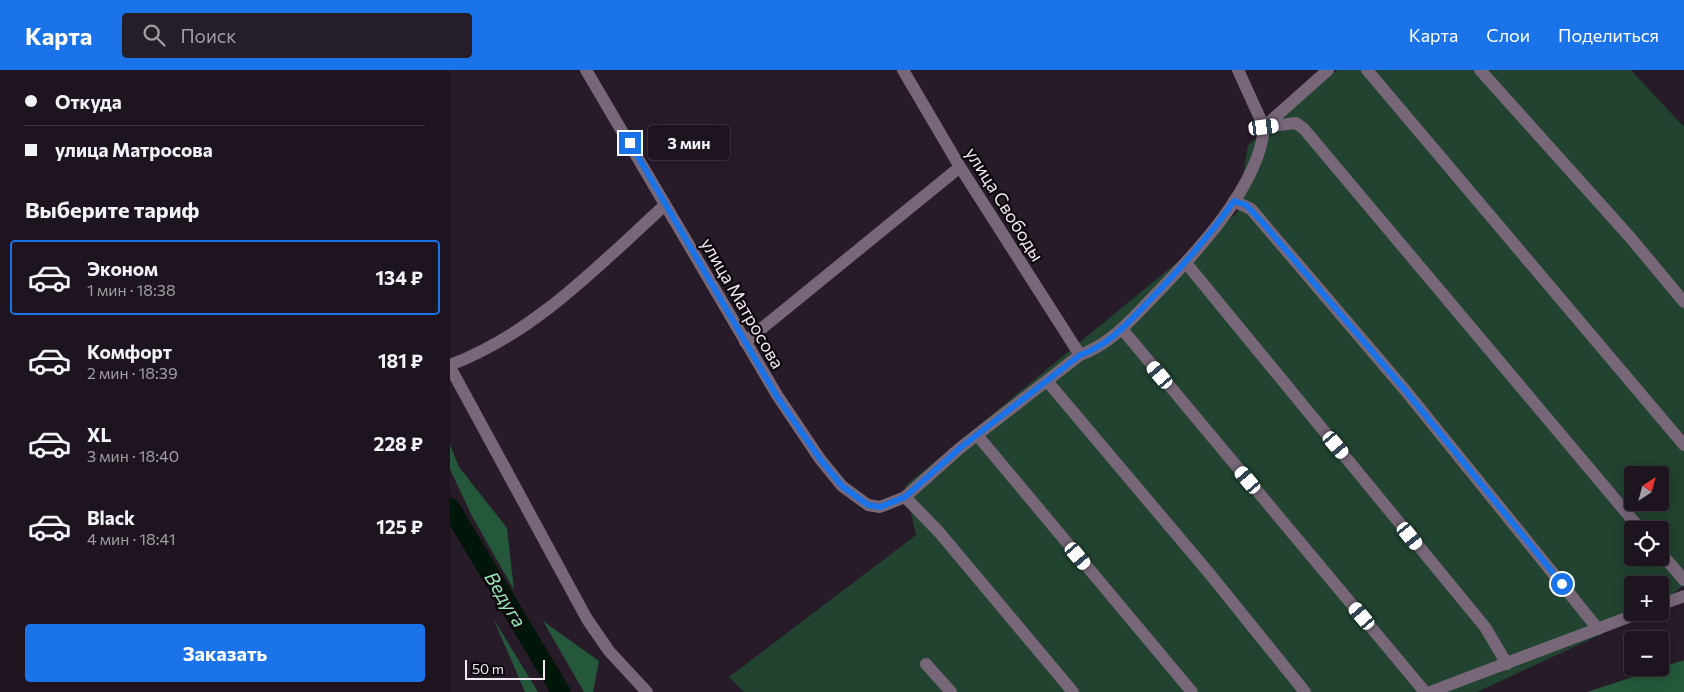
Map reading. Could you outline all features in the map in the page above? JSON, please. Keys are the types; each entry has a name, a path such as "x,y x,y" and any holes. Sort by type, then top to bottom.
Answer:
{"street":[{"name":"улица Матросова","path":"586,70 649,174 665,205 776,395 820,459 842,486 868,505 880,507 905,497 977,435 1080,355 1094,350 1122,329 1186,263 1234,201 1256,160 1263,139 1264,127"},
{"name":"улица Свободы","path":"903,70 960,168 1080,355"},
{"path":"1238,70 1264,127"},
{"path":"1264,127 1328,70"},
{"path":"1366,70 1684,445"},
{"path":"1480,70 1629,236 1684,302"},
{"path":"1264,127 1296,123 1304,129 1633,521"},
{"path":"745,342 960,168"},
{"path":"1234,201 1251,209 1275,236 1405,390 1598,629"},
{"path":"647,692 610,651 587,619 450,366 484,350 550,308 665,205"},
{"path":"1186,263 1485,627 1507,664"},
{"path":"1122,329 1425,692"},
{"path":"1047,381 1209,573 1305,692"},
{"path":"977,435 1192,692"},
{"path":"905,497 939,532 1073,692"},
{"path":"1669,562 1684,580"},
{"path":"1669,602 1684,596"},
{"path":"1430,692 1624,619"},
{"path":"926,664 951,692"}],"green space":[{"path":"1337,70 1631,70 1684,127 1684,585 1669,597 1669,576 1624,576 1624,621 1630,621 1477,692 744,692 729,677 916,535 905,486 1237,213 1248,145"},
{"path":"450,445 459,467 507,528 514,590 472,516 450,469"},
{"path":"493,618 538,692 525,692"},
{"path":"543,621 599,661 593,692 584,692"},
{"path":"1684,660 1684,692 1587,692 1636,676 1669,676 1669,665"}],"waterway":[{"name":"Ведуга","path":"450,507 561,692"}],"route":[{"path":"630,143 776,395 820,459 842,486 868,505 880,507 892,504 905,497 960,448 1080,355 1094,350 1119,332 1192,257 1234,201 1251,209 1405,390 1562,584"}]}
